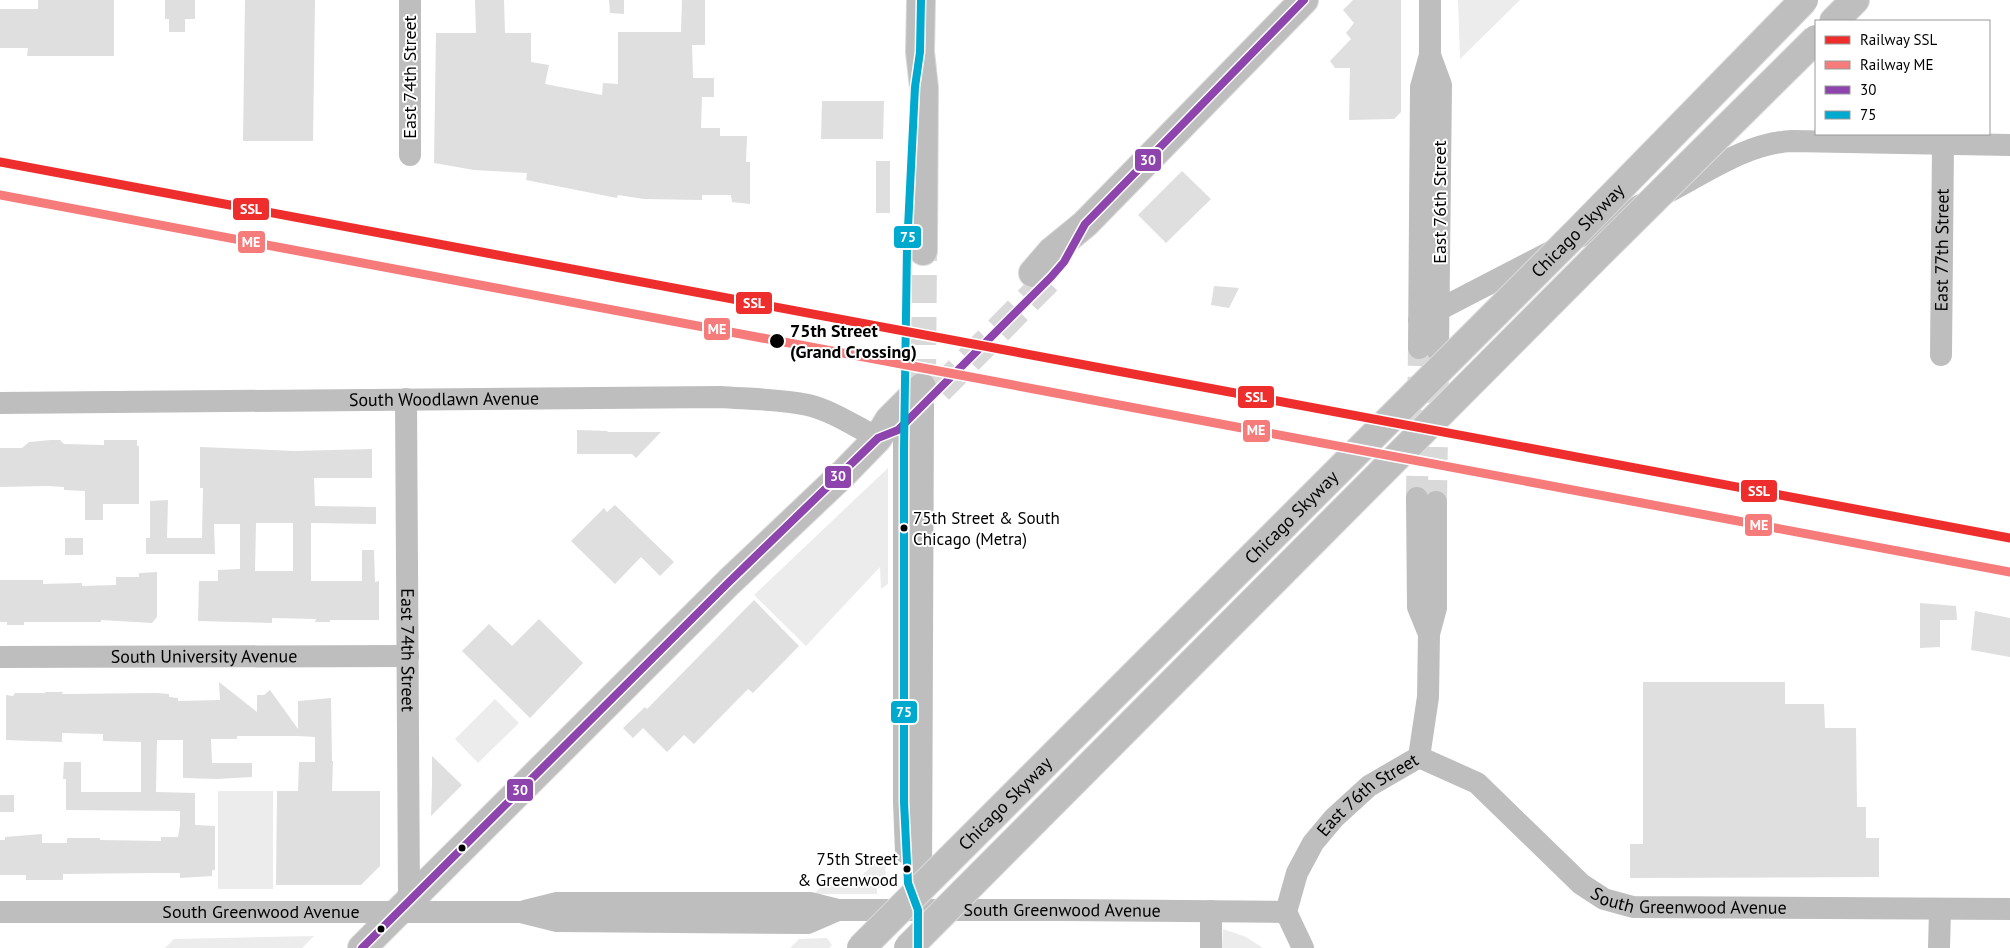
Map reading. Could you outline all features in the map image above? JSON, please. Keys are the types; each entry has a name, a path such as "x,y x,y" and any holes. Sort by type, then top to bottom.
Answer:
{"main road":[{"path":"915,250 924,88 920,52 921,0"},
{"path":"1042,275 1064,262 1086,224 1304,0"},
{"name":"Chicago Skyway","path":"861,948 1459,351 1804,0"},
{"path":"1835,20 1855,0"},
{"name":"Chicago Skyway","path":"908,948 1586,267 1815,40"},
{"path":"362,948 729,582 878,438 898,430 916,399"}],"street":[{"name":"East 74th Street","path":"410,0 410,155"},
{"name":"East 76th Street","path":"1429,349 1429,314 1441,85 1430,55 1430,0"},
{"path":"1429,314 1757,147 1769,143 1792,141 2010,145"},
{"name":"East 77th Street","path":"1941,355 1943,144"},
{"name":"South Woodlawn Avenue","path":"0,403 720,397 809,406 838,417 878,438"},
{"name":"East 74th Street","path":"404,906 408,656 406,399"},
{"path":"916,399 904,802 908,883 918,910 918,948"},
{"name":"East 76th Street","path":"1286,912 1297,873 1312,843 1334,818 1369,786 1419,757 1428,696 1429,634 1418,607 1427,500"},
{"name":"South University Avenue","path":"0,657 408,656"},
{"name":"South Greenwood Avenue","path":"1419,757 1477,783 1581,884 1604,899 1634,907 2010,909"},
{"name":"South Greenwood Avenue","path":"0,912 404,906 521,912 557,903 810,903 838,910 1286,912"},
{"path":"1939,948 1940,910"},
{"path":"1211,911 1211,948"},
{"path":"1286,912 1303,948"}],"shaded area":[{"path":"1458,0 1520,0 1460,59"},
{"path":"888,468 888,584 881,589 880,567 806,646 754,595"},
{"path":"495,699 519,723 478,763 455,739"},
{"path":"218,791 273,791 273,889 218,889"},
{"path":"885,853 886,887 877,888 877,894 814,894 823,885 851,886"},
{"path":"1223,929 1246,937 1263,948 1222,948"},
{"path":"314,936 302,948 165,948 174,939"},
{"path":"827,938 832,945 829,948 790,948 799,939"}],"building":[{"path":"38,0 114,0 114,56 27,56 28,48 0,48 0,9 38,9"},
{"path":"165,0 195,0 195,19 185,19 185,32 169,32 169,19 165,19"},
{"path":"245,0 315,0 313,141 243,141"},
{"path":"475,0 504,0 505,33 531,33 531,62 549,65 545,84 602,95 603,83 618,84 618,32 681,32 682,0 705,0 705,45 692,45 693,78 714,78 714,97 702,97 701,128 720,128 720,136 747,136 746,162 750,162 750,204 732,202 731,195 702,195 702,200 644,199 618,195 617,198 526,180 527,173 474,170 434,163 436,33 476,33"},
{"path":"609,0 624,0 624,14 610,13"},
{"path":"1353,0 1401,0 1401,112 1394,119 1349,120 1350,68 1335,68 1330,61 1351,39 1346,33 1354,23 1343,10"},
{"path":"822,101 884,101 883,139 821,139"},
{"path":"876,161 890,161 890,213 876,213"},
{"path":"1182,171 1211,199 1166,243 1138,215"},
{"path":"1214,286 1239,288 1229,308 1211,305"},
{"path":"577,430 661,432 636,458 632,454 577,454"},
{"path":"60,440 64,444 104,445 104,440 137,440 137,446 139,446 139,504 103,504 103,520 85,520 85,491 64,490 64,487 47,486 0,487 0,448 22,448 29,442"},
{"path":"200,447 295,451 372,449 372,478 314,478 315,506 376,507 376,524 311,523 311,581 362,581 362,550 374,550 375,582 379,581 379,620 330,620 330,622 315,622 316,619 272,618 272,623 198,621 199,581 218,581 218,570 240,569 240,524 214,524 215,554 146,554 146,538 150,538 150,501 168,500 167,538 202,538 203,488 200,488","holes":["256,523 293,523 293,571 255,571"]},
{"path":"615,505 674,562 660,576 641,557 615,584 571,541 604,508 607,512"},
{"path":"65,538 83,538 83,555 65,555"},
{"path":"157,572 157,617 152,623 101,620 101,622 24,622 24,625 7,625 7,622 0,622 0,580 43,580 43,584 82,583 82,586 116,585 116,577 139,577 139,573"},
{"path":"754,600 799,646 753,693 748,689 694,744 684,735 667,752 643,728 633,738 623,728 645,707 647,709"},
{"path":"1920,603 1956,606 1957,620 1940,620 1940,647 1920,648"},
{"path":"1975,611 2010,618 2010,657 1971,650"},
{"path":"539,619 583,663 530,718 462,651 489,624 512,646"},
{"path":"219,682 257,712 257,695 264,695 270,690 298,729 298,701 331,698 332,791 380,791 380,866 361,885 276,885 277,791 298,791 299,762 315,762 315,737 298,736 237,736 237,739 211,739 212,763 252,763 252,777 217,779 183,778 183,740 157,740 156,792 195,793 195,825 215,826 215,870 212,870 212,876 180,878 180,873 63,874 63,880 26,880 26,875 0,875 0,840 5,840 5,837 42,834 42,843 67,843 67,838 161,841 161,837 178,837 180,825 180,811 66,810 66,779 63,779 64,762 81,762 81,792 141,792 141,742 103,741 103,734 62,733 62,742 6,740 6,695 13,696 15,693 45,692 63,692 62,694 157,693 169,694 169,697 178,698 178,701 220,700"},
{"path":"1643,682 1785,682 1785,704 1824,704 1825,728 1856,728 1857,807 1866,807 1866,838 1879,838 1879,877 1630,878 1630,844 1643,844"},
{"path":"432,756 462,785 431,816 432,784"},
{"path":"0,795 14,795 14,812 0,812"}],"tunnel":[{"path":"922,387 923,251"},
{"path":"939,390 1051,277"},
{"path":"1417,498 1419,348"},
{"path":"1436,502 1438,361"}],"rail line":[{"name":"SSL","path":"0,162 2010,538"},
{"name":"ME","path":"0,195 2010,572"}],"transit line":[{"name":"75","path":"918,948 918,910 908,883 904,802 904,449 907,248 915,87 920,52 921,0"},
{"name":"30","path":"362,948 729,582 878,438 898,430 1051,277 1064,262 1085,224 1304,0"}],"place":[{"name":"75th Street (Grand Crossing)","path":"777,341"},
{"name":"75th Street & South Chicago (Metra)","path":"904,528"},
{"name":"75th Street & Greenwood","path":"907,869"}]}
